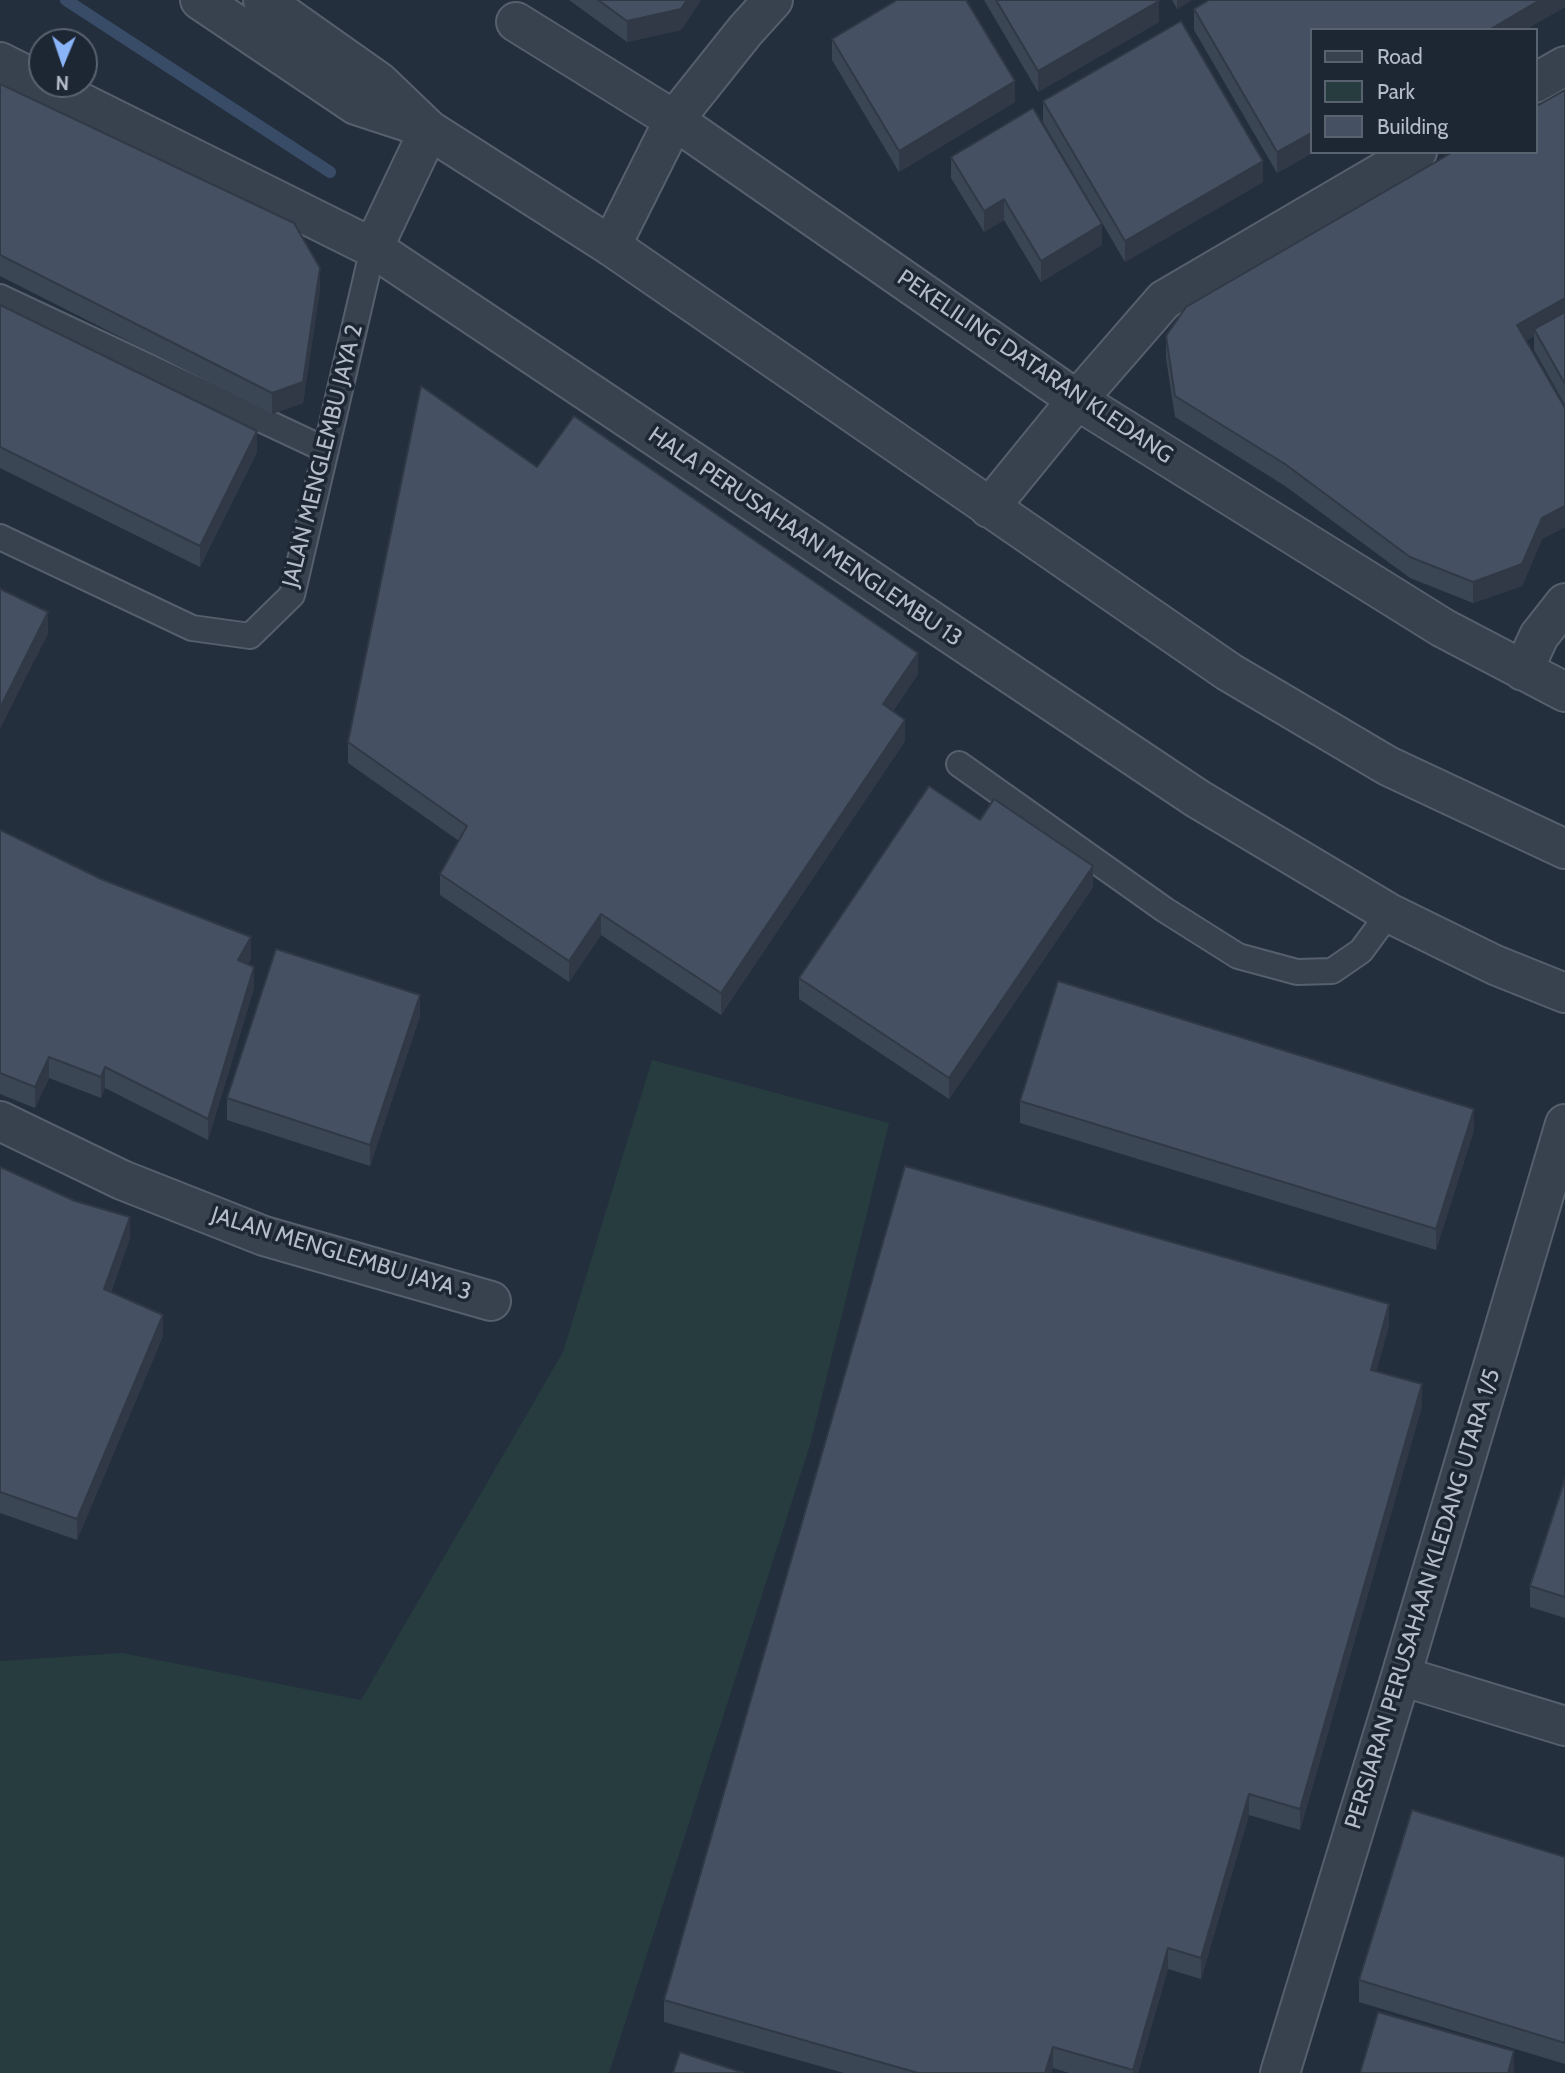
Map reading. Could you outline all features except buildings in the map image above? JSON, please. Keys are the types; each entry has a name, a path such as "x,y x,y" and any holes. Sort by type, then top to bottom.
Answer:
{"street":[{"path":"200,0 356,105 429,130"},
{"path":"263,0 379,82 429,130 611,246 1229,672 1388,766 1565,849"},
{"path":"611,246 674,121 745,30 773,0"},
{"name":"PEKELILING DATARAN KLEDANG","path":"516,22 674,121 1077,400 1443,628 1565,692"},
{"name":"HALA PERUSAHAAN MENGLEMBU 13","path":"0,62 28,76"},
{"path":"1537,82 1565,66"},
{"name":"HALA PERUSAHAAN MENGLEMBU 13","path":"71,98 373,248 1198,799 1389,913 1495,965 1565,993"},
{"name":"JALAN MENGLEMBU JAYA 2","path":"373,248 429,130"},
{"path":"989,508 1077,400 1164,300 1414,154"},
{"path":"1523,671 1539,636 1565,603"},
{"name":"JALAN MENGLEMBU JAYA 3","path":"0,1121 122,1180 264,1236 491,1301"},
{"name":"PERSIARAN PERUSAHAAN KLEDANG UTARA 1/5","path":"1280,2073 1565,1124"},
{"path":"1401,1676 1565,1726"}],"lane":[{"name":"JALAN MENGLEMBU JAYA 2","path":"0,537 192,628 250,636 292,595 373,248"},
{"path":"0,297 326,450"},
{"path":"959,764 1166,910 1238,956 1297,972 1332,971 1361,951 1389,913"}],"green space":[{"path":"652,1060 889,1123 810,1445 609,2073 0,2073 0,1661 122,1653 361,1700 563,1352"}],"waterway":[{"path":"66,0 330,172"}]}
